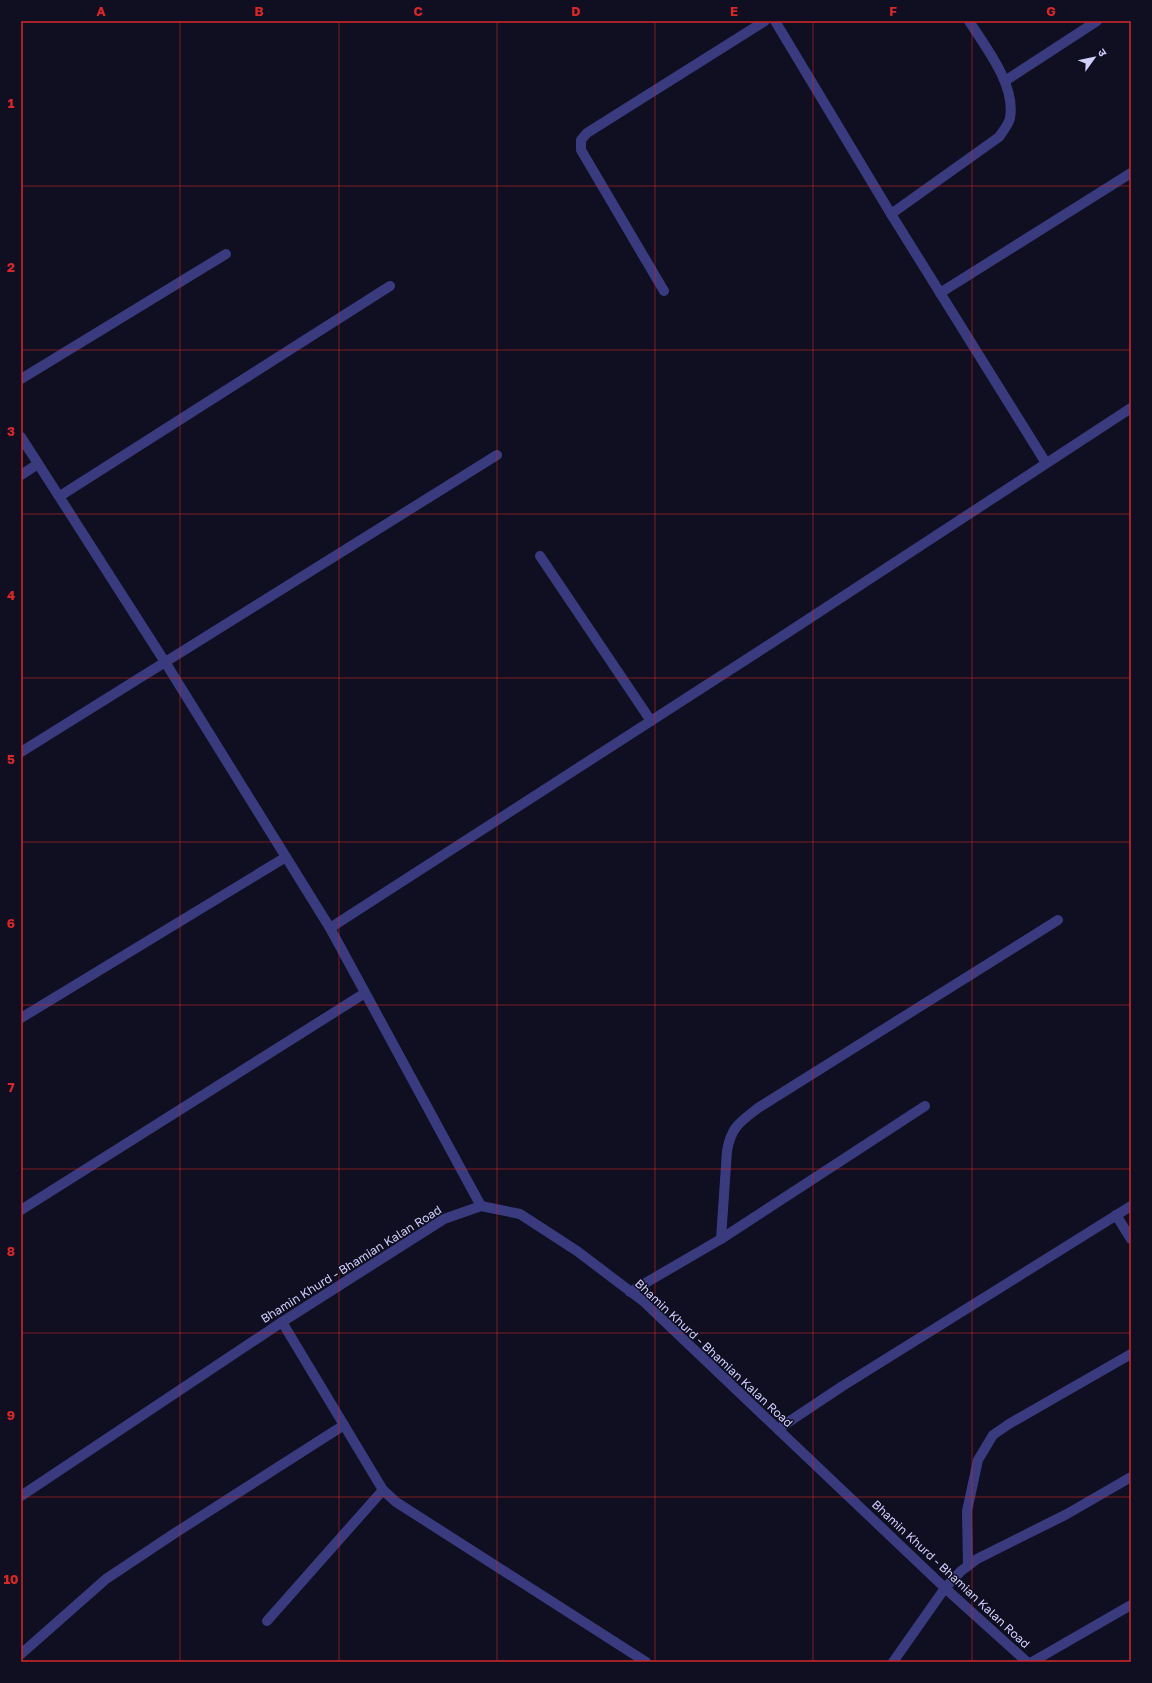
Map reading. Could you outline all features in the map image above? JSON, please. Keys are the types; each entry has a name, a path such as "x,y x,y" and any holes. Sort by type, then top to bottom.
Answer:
{"street":[{"path":"664,291 581,150 581,140 587,133 765,21"},
{"path":"775,21 891,214 1046,463"},
{"path":"891,214 999,137 1010,120 1011,102 1005,81 969,21"},
{"path":"1005,81 1097,21"},
{"path":"940,293 1131,172"},
{"path":"21,379 226,254"},
{"path":"60,496 390,286"},
{"path":"330,928 1131,408"},
{"path":"21,438 60,496 165,662 330,928 481,1206"},
{"path":"21,752 497,455"},
{"path":"21,475 38,464"},
{"path":"540,556 651,721"},
{"path":"21,1018 286,857"},
{"path":"721,1239 727,1151 729,1138 737,1126 758,1108 1058,920"},
{"path":"21,1210 365,993"},
{"path":"630,1292 721,1239 925,1106"},
{"name":"Bhamin Khurd - Bhamian Kalan Road","path":"21,1496 282,1322 444,1219 481,1206 520,1214 577,1251 643,1302 945,1588 1027,1662"},
{"path":"778,1429 841,1387 1131,1206"},
{"path":"1116,1215 1131,1239"},
{"path":"282,1322 383,1490 406,1509 639,1660"},
{"path":"968,1566 967,1511 978,1460 993,1436 1009,1424 1131,1354"},
{"path":"21,1654 106,1579 344,1425"},
{"path":"893,1662 945,1588 961,1571 996,1550 1067,1514 1131,1477"},
{"path":"267,1621 383,1490"},
{"path":"1032,1662 1131,1605"}]}
